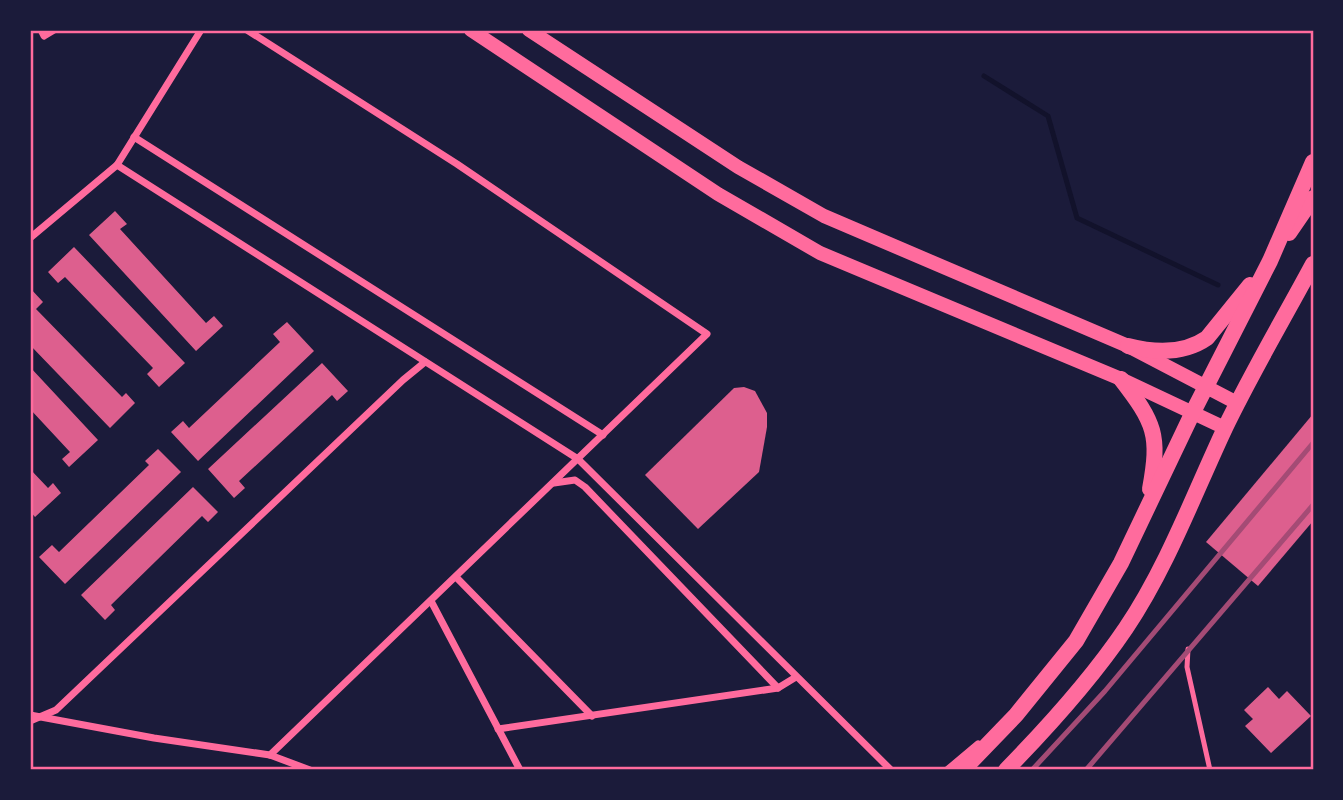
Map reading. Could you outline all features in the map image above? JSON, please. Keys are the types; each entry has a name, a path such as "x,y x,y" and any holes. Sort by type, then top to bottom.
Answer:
{"main road":[{"path":"471,30 718,194 820,253 1121,379 1225,428"},
{"path":"529,30 738,167 824,216 1128,346 1237,403"},
{"path":"963,770 1016,715 1076,641 1121,563 1205,386 1270,261 1313,162"},
{"path":"1128,346 1153,352 1198,345 1207,338 1270,261 1313,198"},
{"path":"1006,770 1060,713 1125,629 1157,572 1237,403 1313,264"},
{"path":"1121,379 1142,406 1155,439 1156,454 1147,509"}],"street":[{"path":"41,30 44,36 54,30"},
{"path":"30,237 117,165 201,30"},
{"path":"247,30 457,164 707,334 270,755"},
{"path":"134,137 603,435"},
{"path":"117,165 578,459 887,769"},
{"path":"30,722 34,716 56,710 425,362"},
{"path":"554,483 575,480 585,487 778,688"},
{"path":"456,577 592,716"},
{"path":"431,601 520,770"},
{"path":"947,770 977,745 1050,673"},
{"path":"498,729 778,688 796,677"},
{"path":"34,716 270,755 310,770"}],"lane":[{"path":"1188,649 1187,667 1210,770"}],"building":[{"path":"115,211 127,224 120,229 206,323 214,316 223,326 196,351 89,235"},
{"path":"74,247 185,363 159,387 147,374 153,368 65,277 58,283 48,272"},
{"path":"30,288 43,302 36,309 122,397 126,393 135,403 110,428 30,345"},
{"path":"287,322 314,351 198,461 171,432 183,421 189,428 280,342 273,334"},
{"path":"322,363 348,391 337,401 332,395 239,481 245,488 234,498 208,469"},
{"path":"30,367 98,440 69,467 62,459 70,452 30,409"},
{"path":"744,387 755,391 767,413 759,472 698,529 645,475 734,388"},
{"path":"1313,414 1313,521 1258,586 1206,542"},
{"path":"158,449 181,472 65,584 39,557 52,545 59,552 149,465 145,461"},
{"path":"30,469 48,488 53,483 61,493 35,517 30,511"},
{"path":"193,487 218,512 208,522 202,516 111,605 115,610 105,620 81,595"},
{"path":"1268,687 1279,699 1287,691 1311,716 1271,753 1245,726 1253,719 1244,710"}],"waterway":[{"path":"984,76 1048,116 1077,218 1218,285"}],"railway":[{"path":"1032,770 1105,691 1313,443"},
{"path":"1086,770 1313,505"}]}
